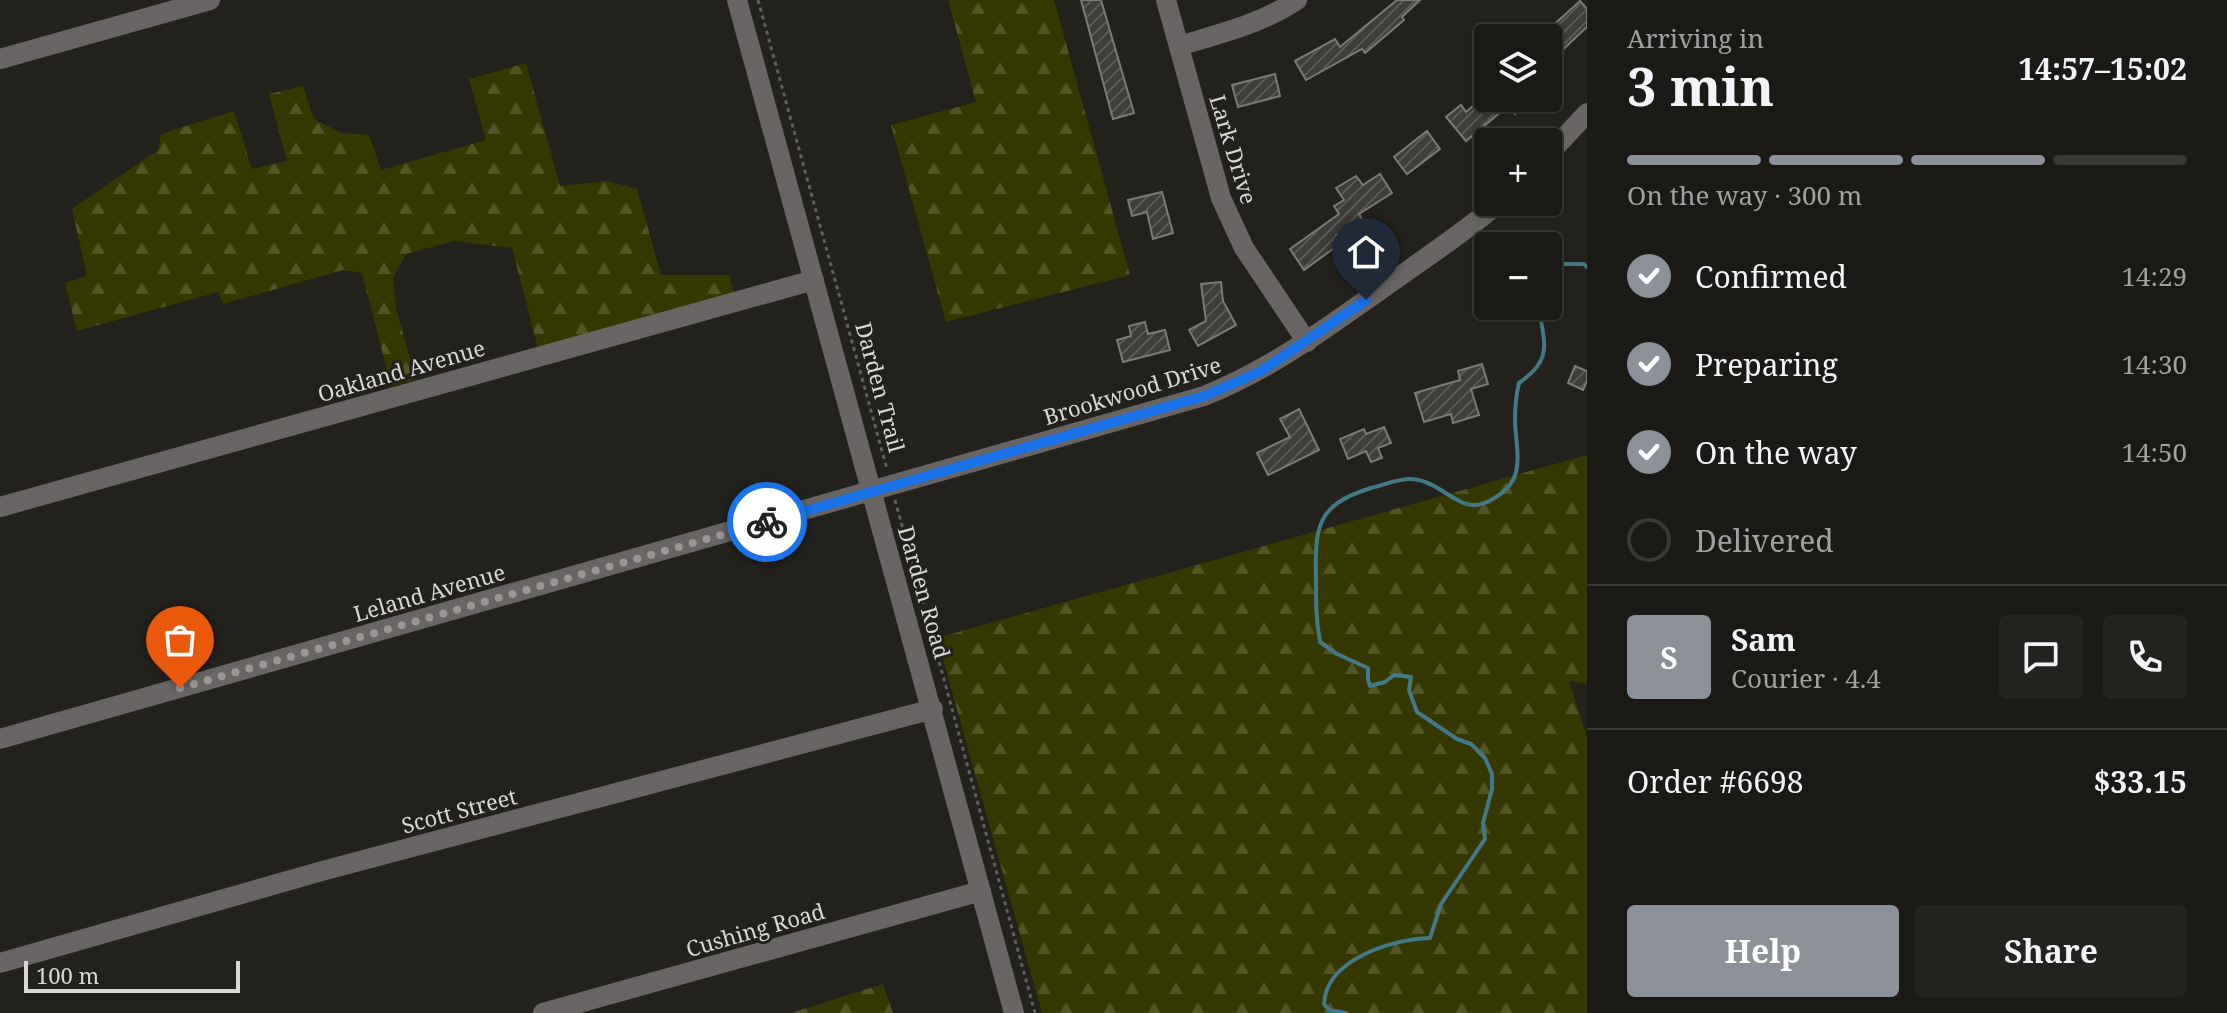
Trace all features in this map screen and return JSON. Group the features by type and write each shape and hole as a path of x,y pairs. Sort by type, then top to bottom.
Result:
{"street":[{"path":"0,59 210,0"},
{"name":"Darden Road","path":"737,0 814,280 882,490 933,709 1014,1013"},
{"name":"Lark Drive","path":"1166,0 1221,198 1244,248 1307,342"},
{"path":"1179,46 1265,18 1297,0"},
{"path":"1562,140 1587,113"},
{"name":"Brookwood Drive","path":"882,490 1204,396 1261,371 1444,246 1482,216"},
{"name":"Oakland Avenue","path":"0,507 814,280"},
{"name":"Leland Avenue","path":"0,739 882,490"},
{"name":"Scott Street","path":"0,963 322,871 933,709"},
{"name":"Cushing Road","path":"543,1013 981,891"}],"path":[{"name":"Darden Trail","path":"758,0 882,490 1035,1013"}],"green space":[{"path":"948,0 1054,0 1130,275 946,322 891,125 976,102"},
{"path":"526,63 560,186 608,181 637,189 661,275 729,275 734,294 538,348 512,248 454,241 406,254 393,278 396,308 416,380 391,386 362,273 343,270 223,304 218,292 77,331 65,283 87,276 72,209 158,150 161,134 234,111 252,169 287,161 269,94 303,86 314,119 342,133 369,135 381,170 486,140 469,79"},
{"path":"1587,455 1587,684 1569,681 1587,737 1587,1013 1042,1013 937,638"},
{"path":"883,984 893,1013 791,1013"}],"building":[{"path":"1081,0 1101,0 1134,113 1113,119"},
{"path":"1397,0 1420,0 1402,17 1404,20 1365,53 1362,49 1306,80 1295,61 1335,39 1340,47"},
{"path":"1580,1 1587,9 1587,27 1562,50 1562,24 1555,24"},
{"path":"1275,74 1280,96 1238,107 1232,85"},
{"path":"1461,105 1466,112 1474,105 1474,112 1501,112 1482,128 1474,128 1474,134 1466,141 1446,117"},
{"path":"1427,131 1440,149 1407,174 1394,157"},
{"path":"1380,174 1392,193 1359,214 1362,219 1336,235 1341,243 1304,270 1290,249 1339,214 1334,206 1344,200 1336,188 1356,176 1363,185"},
{"path":"1162,192 1173,233 1153,239 1147,212 1132,216 1128,200"},
{"path":"1221,282 1223,301 1236,325 1198,346 1189,330 1206,321 1201,284"},
{"path":"1145,322 1148,334 1165,330 1170,350 1123,362 1117,340 1131,336 1129,326"},
{"path":"1482,364 1488,384 1471,389 1479,415 1453,423 1451,414 1424,422 1415,393 1460,380 1458,371"},
{"path":"1575,366 1587,371 1583,390 1568,383"},
{"path":"1299,409 1319,450 1268,475 1257,453 1290,437 1280,419"},
{"path":"1384,427 1391,443 1378,448 1382,458 1371,462 1366,451 1348,459 1340,439 1364,429 1366,434"}],"waterway":[{"path":"1562,264 1584,264 1587,267"},
{"path":"1346,1013 1329,1010 1324,1004 1328,988 1336,975 1364,954 1381,947 1430,938 1441,904 1485,839 1483,823 1492,789 1492,774 1485,758 1471,744 1457,739 1417,712 1409,690 1411,677 1394,675 1385,682 1370,686 1368,668 1337,654 1320,642 1316,596 1318,533 1322,521 1339,502 1397,481 1421,480 1473,505 1490,501 1506,489 1516,474 1517,466 1516,397 1519,383 1538,366 1542,357 1544,340 1541,320"}],"way so far":[{"path":"180,688 767,522"}],"route":[{"path":"767,522 1204,396 1261,371 1366,300"}]}
